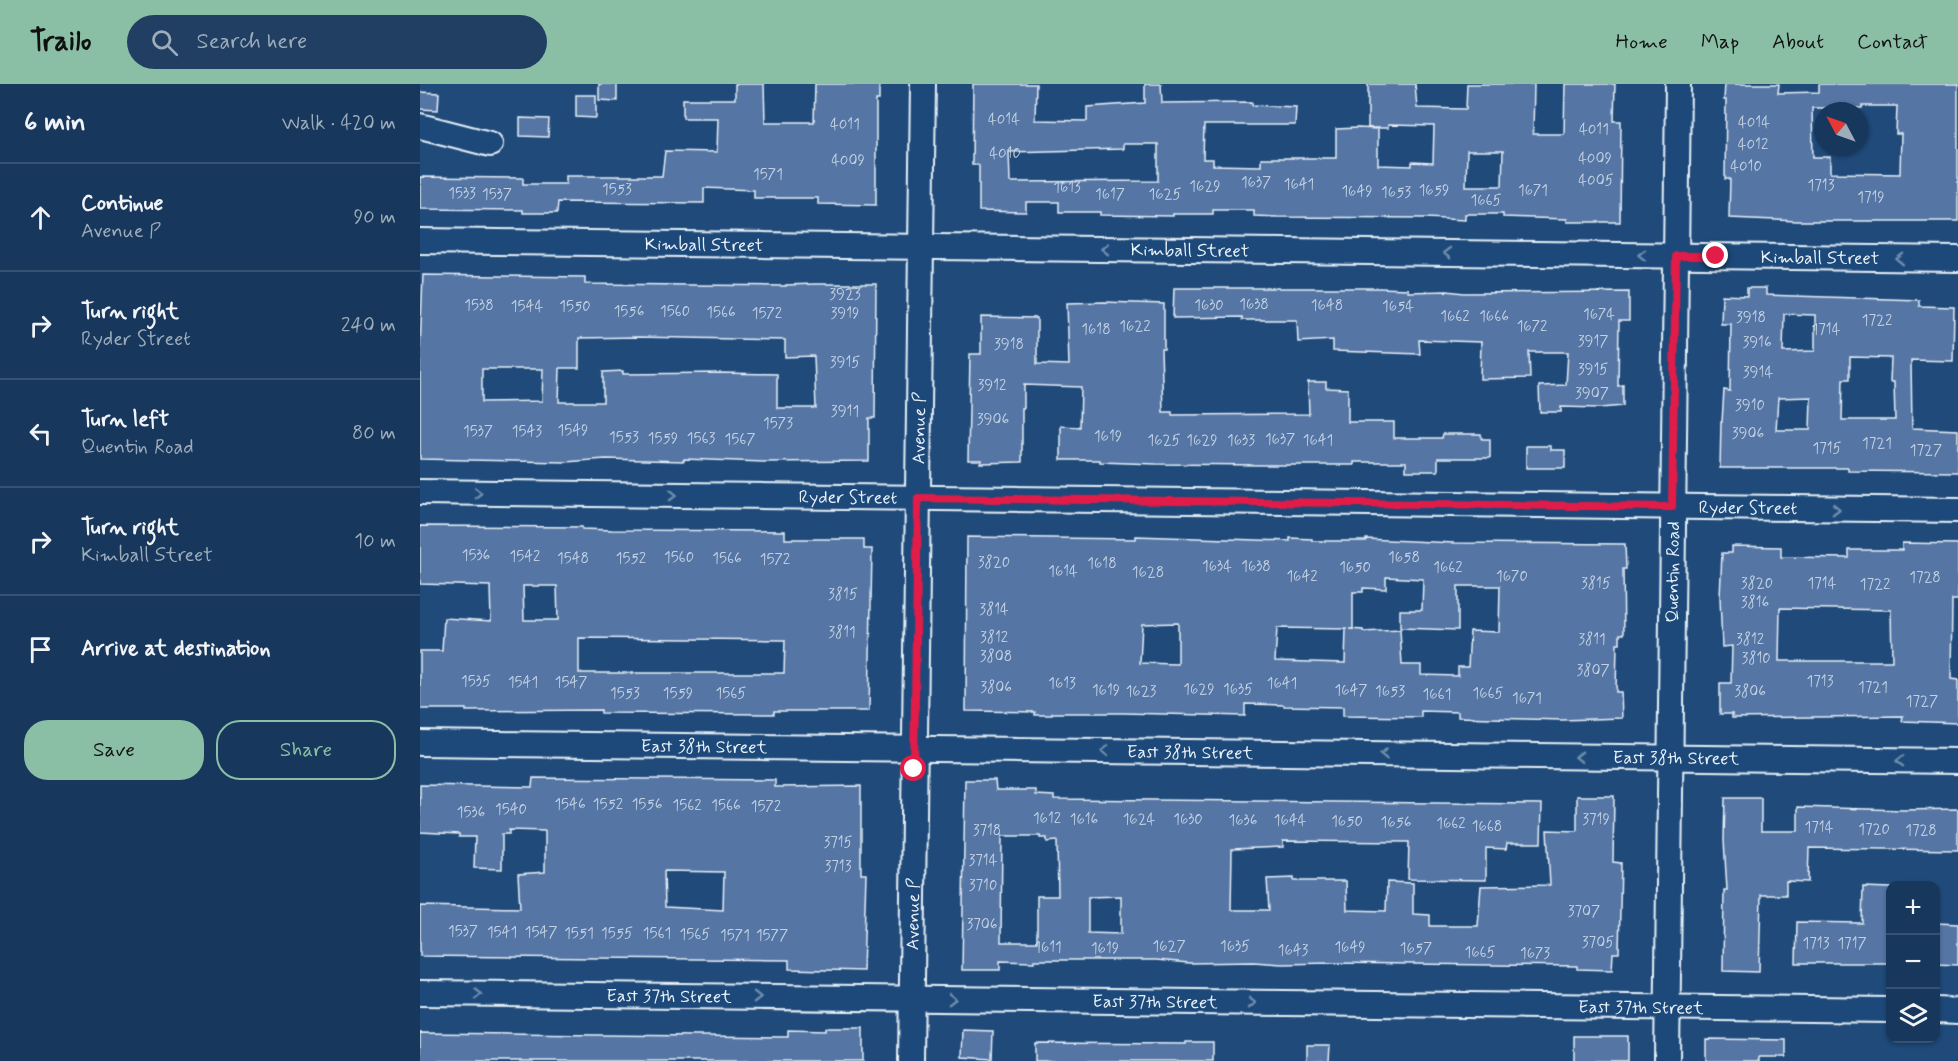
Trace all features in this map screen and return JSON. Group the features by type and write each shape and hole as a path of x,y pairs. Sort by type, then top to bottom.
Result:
{"street":[{"name":"Avenue P","path":"911,1061 923,84"},
{"name":"Quentin Road","path":"1667,1061 1678,84"},
{"path":"420,126 490,144"},
{"name":"Kimball Street","path":"420,241 1958,259"},
{"name":"Ryder Street","path":"420,492 1958,510"},
{"name":"East 38th Street","path":"420,743 1958,761"},
{"name":"East 37th Street","path":"420,993 1886,1010"},
{"path":"1940,1010 1958,1011"}],"building":[{"path":"599,84 617,84 617,101 599,100"},
{"path":"735,84 764,84 765,122 814,122 815,84 879,84 879,100 876,100 876,205 818,204 818,198 754,198 754,190 704,188 704,203 558,202 557,213 523,213 523,210 420,209 420,177 523,178 523,184 566,184 566,176 662,176 665,151 717,152 718,118 683,118 683,99 735,99"},
{"path":"973,84 1036,84 1035,120 1087,121 1087,107 1145,103 1145,84 1161,84 1162,103 1252,102 1252,105 1296,107 1295,125 1204,125 1203,159 1213,159 1213,165 1261,166 1261,158 1336,158 1336,129 1358,128 1378,129 1378,165 1412,166 1412,162 1433,163 1434,126 1388,125 1388,128 1368,128 1368,84 1415,84 1417,108 1466,109 1467,84 1534,84 1533,134 1564,134 1565,84 1615,84 1614,121 1621,121 1620,222 1567,222 1567,219 1503,217 1503,214 1465,214 1465,220 1277,217 1254,216 1254,210 1213,210 1213,214 1173,214 1173,216 1100,215 1100,212 1059,212 1059,202 1026,202 1026,212 979,211 979,165 972,165","holes":["1123,144 1158,144 1158,181 1010,182 1009,152 1123,149","1467,151 1503,151 1502,186 1466,186"]},
{"path":"1725,84 1779,84 1778,93 1819,92 1819,84 1958,84 1958,221 1797,221 1729,218 1730,179 1725,179 1726,100 1724,100"},
{"path":"420,92 439,93 438,110 420,109"},
{"path":"576,95 596,95 596,118 576,117"},
{"path":"520,118 549,119 548,137 520,136"},
{"path":"423,275 585,277 585,284 786,286 876,284 875,418 869,418 869,461 606,459 565,462 420,459","holes":["579,338 785,340 785,357 814,356 816,408 777,408 777,374 603,372 603,402 559,402 560,368 579,368","482,369 543,369 542,401 482,402"]},
{"path":"1174,288 1379,288 1408,289 1408,292 1464,293 1629,292 1629,321 1619,321 1618,386 1623,385 1623,406 1561,407 1561,412 1540,412 1539,386 1566,385 1568,352 1529,352 1530,378 1480,379 1481,342 1419,340 1420,354 1333,351 1333,340 1298,342 1297,320 1242,320 1242,317 1173,318"},
{"path":"1747,288 1766,288 1766,295 1919,300 1919,306 1954,307 1953,361 1911,360 1912,428 1958,430 1958,472 1848,471 1848,468 1720,468 1724,390 1730,391 1731,324 1721,324 1722,295 1747,296","holes":["1784,314 1815,315 1815,351 1783,352","1850,357 1891,358 1890,382 1894,382 1895,420 1842,420 1843,379 1850,379","1811,397 1810,430 1776,430 1778,398"]},
{"path":"1067,303 1164,304 1164,349 1161,349 1163,412 1172,412 1172,415 1309,414 1308,382 1326,382 1326,388 1348,389 1348,422 1394,422 1394,438 1442,438 1443,434 1481,434 1482,439 1490,439 1490,458 1438,458 1438,471 1406,471 1406,462 1354,462 1354,465 1265,465 1061,460 1061,426 1080,427 1081,387 1024,385 1022,462 980,463 981,460 968,460 970,354 981,354 981,317 1037,318 1037,364 1069,365"},
{"path":"1526,446 1551,446 1551,450 1565,450 1565,468 1526,468"},
{"path":"420,526 785,531 785,539 864,539 864,549 872,549 869,711 774,711 774,714 420,709 420,651 442,651 444,618 491,621 490,586 420,584","holes":["523,586 557,586 558,620 524,620","579,638 785,640 784,673 579,673"]},
{"path":"1136,536 1290,541 1290,538 1312,539 1312,541 1366,541 1366,539 1454,543 1625,544 1624,634 1620,634 1620,644 1617,644 1616,692 1621,692 1622,718 1562,720 1458,717 1458,712 1421,711 1421,717 1343,716 1343,707 1245,704 1245,716 1123,713 1035,715 1035,712 966,711 967,537 1136,539","holes":["1386,577 1423,579 1422,610 1400,610 1400,628 1458,630 1458,586 1500,586 1499,632 1470,631 1468,667 1458,667 1458,676 1421,675 1421,665 1402,665 1400,630 1363,632 1363,630 1349,629 1353,629 1353,592 1363,592 1363,588 1386,589","1178,623 1178,664 1140,663 1142,624","1277,628 1346,629 1345,663 1275,661"]},
{"path":"1902,543 1958,544 1958,600 1952,600 1951,679 1958,680 1958,723 1902,721 1903,716 1732,718 1732,714 1720,714 1720,683 1731,683 1732,646 1722,647 1720,597 1722,553 1732,553 1732,546 1781,547 1781,557 1849,558 1849,550 1902,550","holes":["1780,608 1891,610 1892,661 1779,661"]},
{"path":"533,778 775,780 775,787 861,786 861,874 866,874 863,971 789,969 789,960 420,956 420,906 520,908 518,874 545,872 545,831 509,830 509,834 502,834 502,869 474,868 475,837 420,832 420,785 532,787","holes":["664,871 724,872 723,910 665,907"]},
{"path":"965,780 995,780 996,790 1036,790 1036,795 1054,796 1054,799 1542,804 1541,843 1507,843 1506,849 1486,848 1486,880 1408,879 1409,842 1283,841 1283,847 1232,849 1231,910 1269,910 1267,879 1346,881 1347,910 1386,911 1387,882 1413,883 1413,914 1430,915 1430,926 1478,926 1481,886 1550,885 1547,830 1577,831 1577,796 1614,796 1613,862 1621,863 1619,953 1613,953 1612,970 1577,969 1577,966 1034,960 1034,962 1000,961 1000,970 962,970","holes":["1002,836 1040,836 1040,838 1047,838 1047,842 1057,841 1058,896 1037,896 1037,942 1001,942","1121,896 1121,934 1088,933 1088,897"]},
{"path":"1725,798 1761,798 1761,831 1798,831 1798,807 1958,809 1958,850 1809,848 1808,882 1786,881 1786,895 1761,895 1759,972 1723,971 1724,890 1727,890 1724,840"},
{"path":"1863,887 1886,888 1886,963 1796,963 1797,922 1862,923"},
{"path":"1940,923 1958,924 1958,965 1940,964"},
{"path":"825,1028 863,1028 863,1061 420,1061 420,1033 788,1037 788,1030 825,1031"},
{"path":"963,1030 993,1031 992,1059 962,1057"},
{"path":"1574,1036 1628,1036 1628,1061 1574,1061"},
{"path":"1706,1039 1786,1040 1786,1057 1759,1057 1759,1061 1706,1061"},
{"path":"1186,1042 1213,1042 1213,1061 1035,1061 1035,1043 1186,1044"},
{"path":"1307,1045 1330,1045 1329,1061 1307,1061"}],"route":[{"path":"914,769 918,498 1672,507 1676,256 1716,256"}]}
